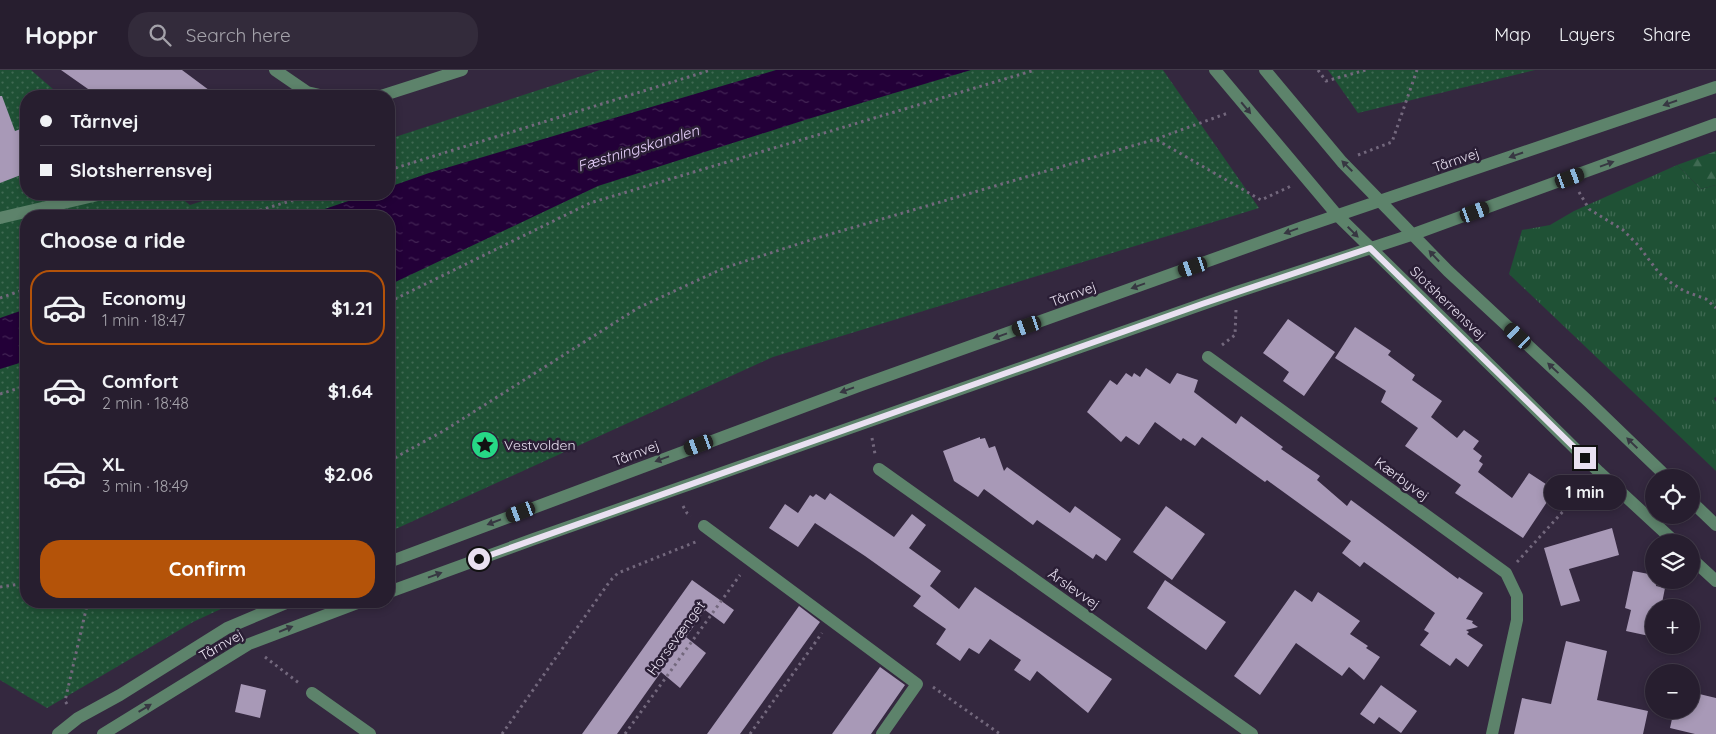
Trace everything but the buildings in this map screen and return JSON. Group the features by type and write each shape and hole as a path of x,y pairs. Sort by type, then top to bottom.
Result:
{"street":[{"path":"275,70 304,90"},
{"path":"395,92 462,70"},
{"name":"Slotsherrensvej","path":"1215,70 1337,215 1599,472 1666,534"},
{"name":"Slotsherrensvej","path":"1265,70 1342,162 1448,271 1659,469"},
{"name":"Tårnvej","path":"395,560 859,386 1337,215 1716,87"},
{"path":"395,590 1236,292 1414,234 1716,124"},
{"path":"34,210 76,200"},
{"path":"0,218 20,213"},
{"name":"Kærbyvej","path":"1208,357 1506,573"},
{"name":"Årslevvej","path":"879,469 1252,734"},
{"path":"1700,510 1716,525"},
{"path":"704,526 917,684 882,734"},
{"path":"1700,566 1716,581"},
{"path":"1492,734 1517,620 1516,596 1506,573"},
{"name":"Tårnvej","path":"58,734 78,718 120,695 227,628 274,608"},
{"name":"Tårnvej","path":"103,734 249,644 344,608"},
{"path":"312,693 370,734"}],"path":[{"path":"395,168 711,70"},
{"path":"395,299 590,203 1035,70"},
{"path":"1318,70 1326,81 1366,70"},
{"path":"395,458 445,430 638,308 724,268 817,238 1156,139 1245,106"},
{"path":"1570,178 1589,209 1623,230 1638,245 1664,278 1684,291 1706,299 1716,308"},
{"path":"261,210 293,200"},
{"path":"0,298 20,291"},
{"path":"1208,357 1235,335 1236,292"},
{"path":"0,394 20,388"},
{"path":"869,421 879,469"},
{"path":"1506,573 1599,472"},
{"path":"674,490 687,513 704,526"},
{"path":"502,734 610,580 618,573 715,534"},
{"name":"Horsevænget","path":"625,734 751,560"},
{"path":"0,587 20,584"},
{"path":"78,718 65,701 86,608"},
{"path":"750,734 832,620"},
{"path":"249,644 312,693"},
{"path":"917,684 924,680 1000,734"}],"green space":[{"name":"Vestvolden","path":"0,70 31,70 54,90 20,90 20,200 184,200 190,205 205,200 395,200 395,137 600,70 1163,70 1259,208 773,357 395,529 395,210 20,210 20,608 223,608 193,622 47,708 0,680"},
{"path":"1328,70 1535,70 1358,113"},
{"path":"1716,151 1716,185 1701,189 1677,165"},
{"path":"1677,165 1701,189 1716,185 1716,397 1714,398 1716,402 1716,471 1509,274 1522,230 1550,225 1574,211"}],"water":[{"name":"Fæstningskanalen","path":"776,70 971,70 808,119 598,186 395,282 395,210 322,210 351,200 395,200 395,185 429,173"},
{"path":"20,311 20,363 0,369 0,318"}],"place":[{"name":"Vestvolden","path":"485,445"}],"route":[{"path":"479,559 1236,292 1370,248 1585,458"}]}
